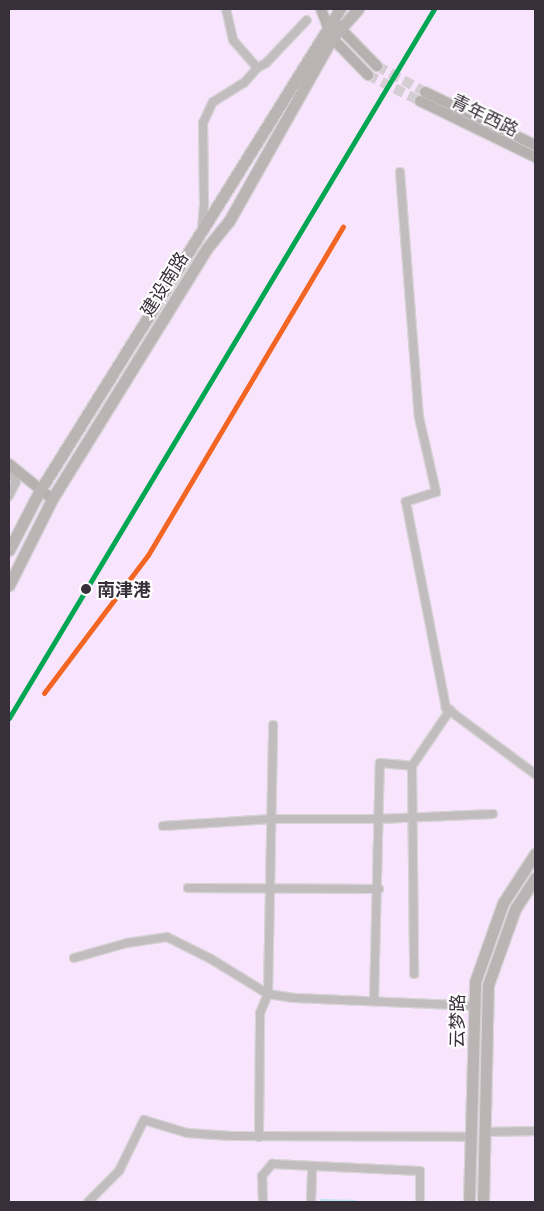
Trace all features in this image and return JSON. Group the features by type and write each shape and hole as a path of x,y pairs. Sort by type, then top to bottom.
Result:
{"main road":[{"path":"322,9 336,34 368,75"},
{"name":"建设南路","path":"9,550 39,492 329,23 340,9"},
{"name":"建设南路","path":"9,585 52,498 207,248 229,220 336,34 358,9"},
{"path":"336,34 377,66"},
{"name":"青年西路","path":"535,146 422,96 535,157"},
{"path":"9,464 39,492 52,498"},
{"name":"云梦路","path":"469,1202 475,982 503,904 535,854"},
{"path":"483,1202 488,985 515,909 535,878"}],"street":[{"path":"226,9 233,40 257,68"},
{"path":"201,232 204,204 203,122 213,102 244,83 257,68 266,64 307,20"},
{"path":"400,172 419,418 436,492 406,502 446,708 535,774"},
{"path":"9,470 16,482 9,496"},
{"path":"414,974 412,766 450,710"},
{"path":"259,1137 260,1013 268,994 272,887 273,725"},
{"path":"374,1001 379,889 380,763 412,766"},
{"path":"163,826 272,819 379,819 493,814"},
{"path":"188,888 379,889"},
{"path":"74,958 127,943 167,937 211,959 268,994 294,998 474,1006"},
{"path":"88,1202 118,1171 144,1120 186,1134 259,1137 471,1137"},
{"path":"484,1132 535,1131"},
{"path":"263,1202 262,1176 272,1164 420,1171 420,1202"},
{"path":"311,1202 312,1166"}],"shaded area":[{"path":"9,9 535,9 535,1202 9,1202"}],"water":[{"path":"320,1199 357,1200 357,1202 320,1202"}],"tunnel":[{"path":"377,66 425,92"},
{"path":"368,75 420,101"}],"transit line":[{"path":"9,718 434,9"},
{"path":"44,693 148,555 343,227"}],"place":[{"name":"南津港","path":"86,589"}]}
